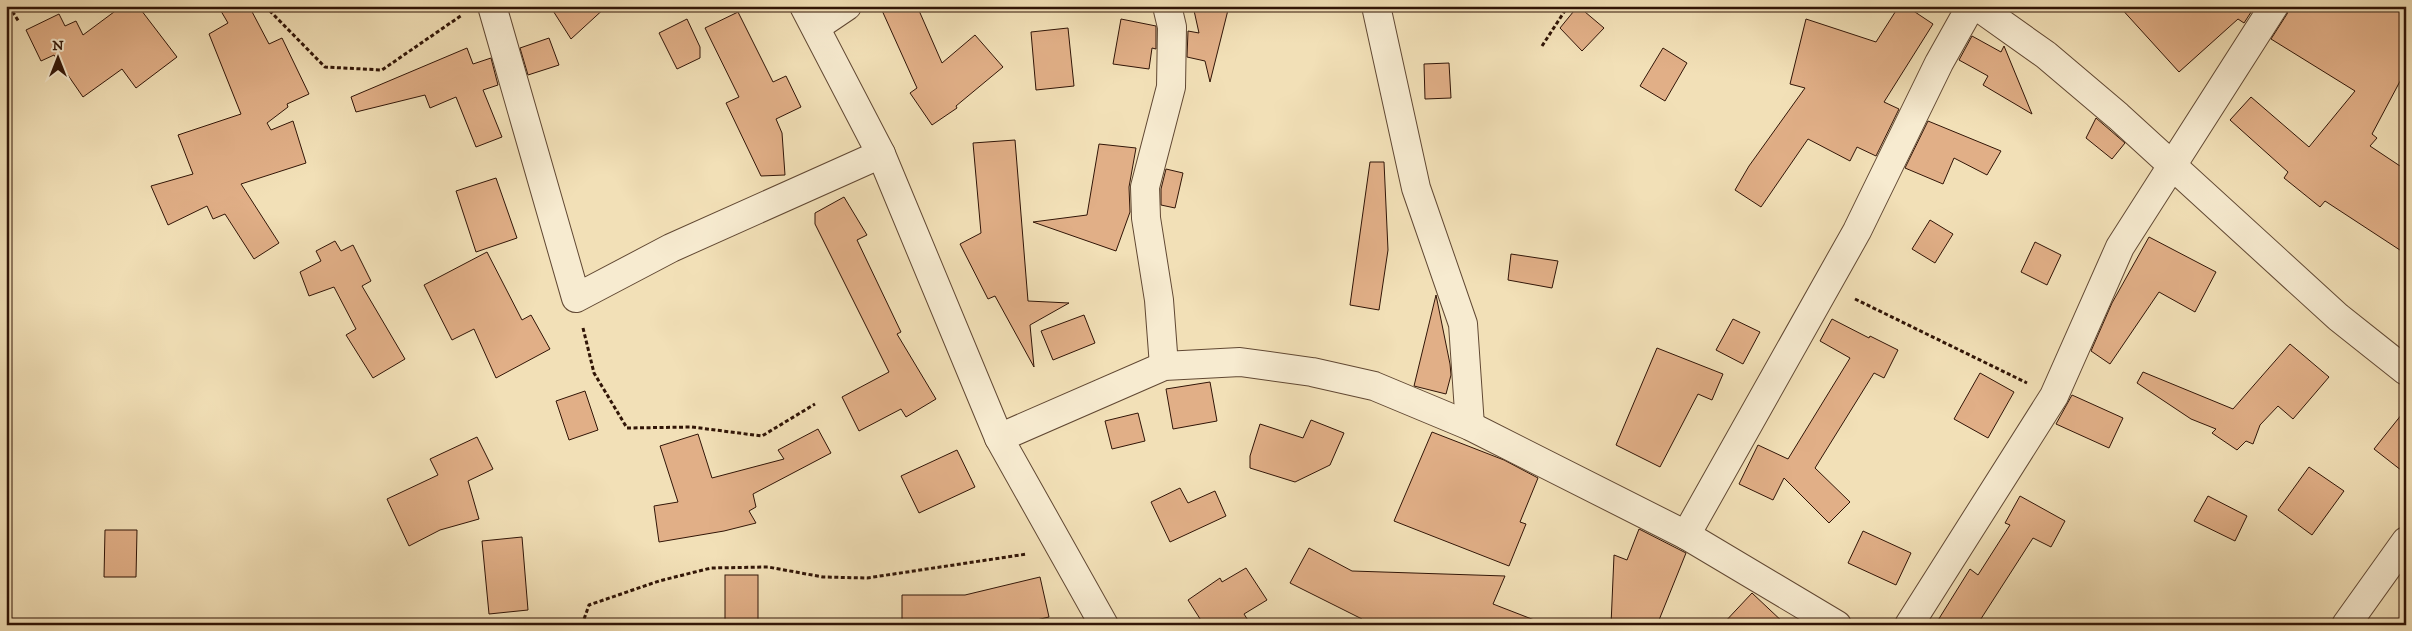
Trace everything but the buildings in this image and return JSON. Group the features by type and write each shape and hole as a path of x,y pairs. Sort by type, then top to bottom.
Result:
{"street":[{"path":"847,6 810,17 881,154 999,438 1104,625"},
{"path":"1164,366 1159,300 1146,218 1145,187 1172,88 1172,27 1167,6"},
{"path":"1376,6 1416,188 1463,324 1470,426"},
{"path":"1686,535 1857,232 1939,62 1971,6"},
{"path":"1977,6 2046,55 2172,164 2338,316 2406,371"},
{"path":"1909,625 2054,396 2120,247 2274,6"},
{"path":"479,9 576,298 671,248 881,154"},
{"path":"999,438 1164,366 1240,362 1312,372 1374,386 1470,426 1686,535 1837,625"},
{"path":"2346,625 2406,541"}],"path":[{"path":"9,6 20,22"},
{"path":"265,6 325,67 382,70 479,9"},
{"path":"1542,46 1568,6"},
{"path":"1827,285 2054,396"},
{"path":"576,298 594,373 627,428 692,427 762,436 815,404"},
{"path":"582,625 589,605 659,581 711,568 768,567 822,577 867,578 1061,549"}]}
